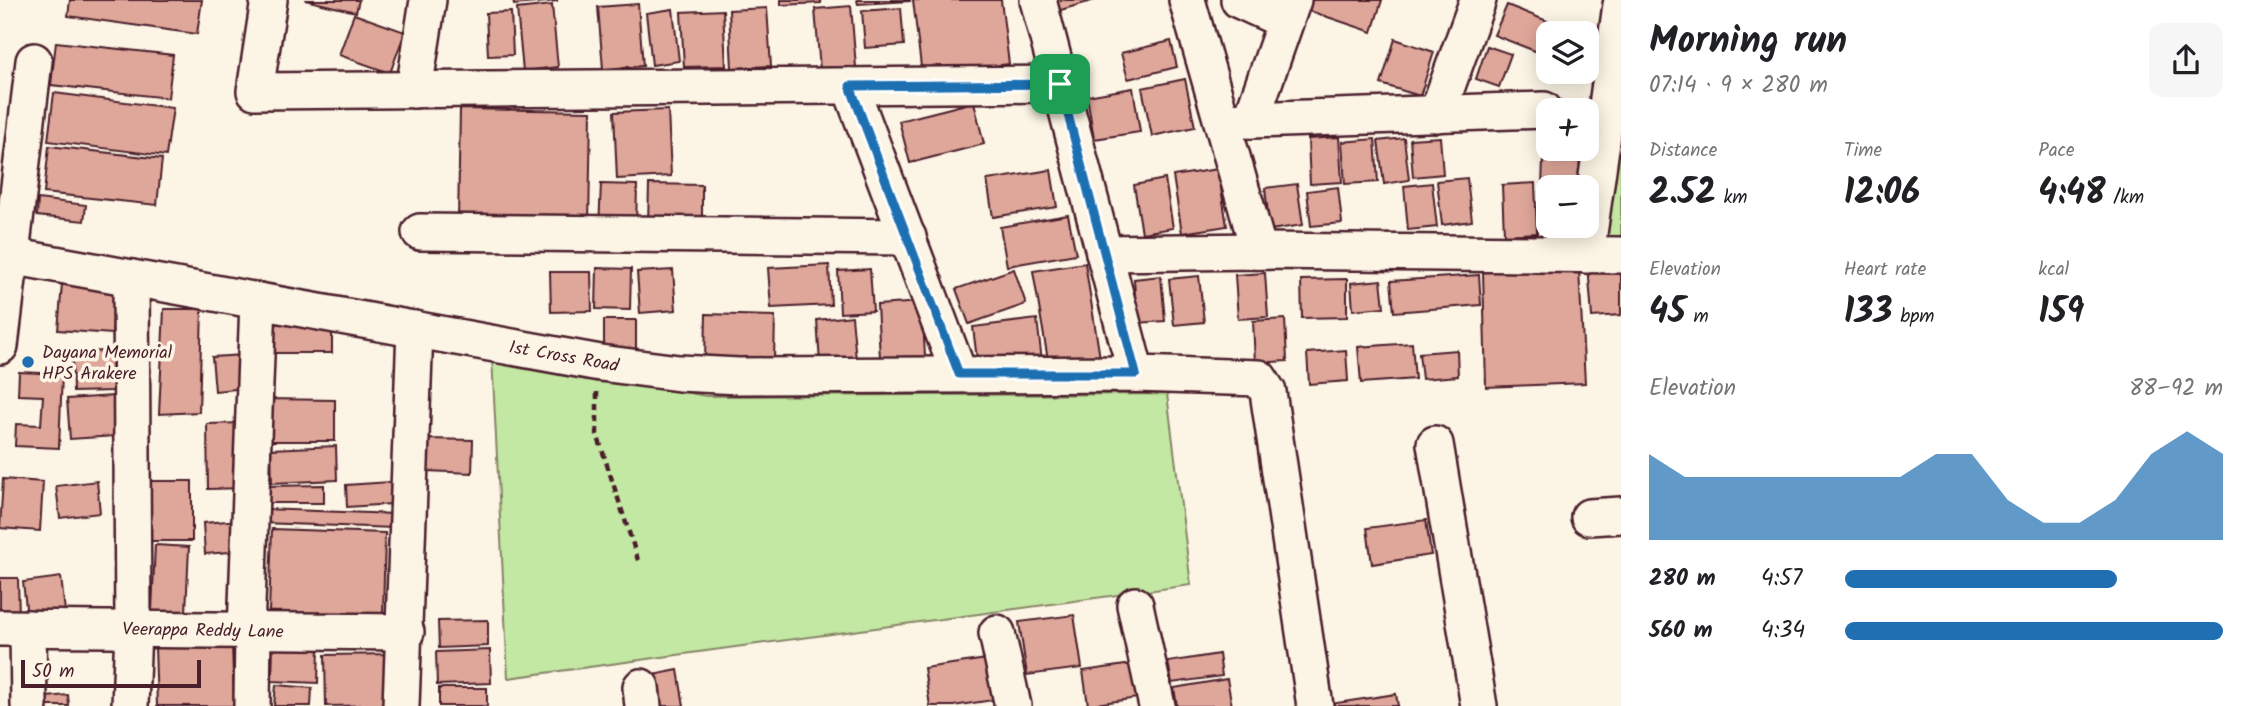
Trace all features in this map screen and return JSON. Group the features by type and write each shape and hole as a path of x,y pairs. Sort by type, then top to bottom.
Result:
{"street":[{"path":"269,0 255,91 1060,84"},
{"path":"414,90 428,0"},
{"path":"1038,0 1136,374"},
{"path":"1188,0 1237,121 1259,251"},
{"path":"1237,121 1289,11 1239,0"},
{"path":"1437,114 1478,0"},
{"path":"1586,255 1621,5"},
{"path":"0,345 6,255 34,61"},
{"path":"850,86 959,374"},
{"path":"1237,121 1536,110"},
{"path":"419,232 908,237"},
{"path":"1104,253 1259,251 1621,255"},
{"name":"1st Cross Road","path":"6,255 600,363 679,373 739,376 1136,374 1259,378 1264,383 1315,706"},
{"path":"130,706 133,629 131,278"},
{"path":"252,706 250,632 258,301"},
{"path":"401,706 406,632 415,329"},
{"path":"1435,444 1479,706"},
{"path":"1135,605 1157,706"},
{"path":"14,628 29,706"},
{"name":"Veerappa Reddy Lane","path":"14,628 406,632"},
{"path":"997,633 1013,706"}],"path":[{"path":"600,363 595,423 639,563"}],"green space":[{"path":"1621,133 1621,242 1605,242"},
{"path":"492,357 706,396 1167,394 1191,585 508,678"}],"building":[{"path":"70,0 202,0 197,34 68,16"},
{"path":"305,0 359,0 356,12"},
{"path":"513,0 557,0 557,1 514,5"},
{"path":"781,0 821,0 821,3 781,5"},
{"path":"857,0 910,0 910,1 858,4"},
{"path":"913,0 1001,0 1009,64 922,75"},
{"path":"1051,0 1095,0 1054,12"},
{"path":"1310,0 1382,0 1372,32 1307,10"},
{"path":"638,4 643,66 603,69 598,7"},
{"path":"552,5 558,67 523,71 517,9"},
{"path":"1507,5 1547,21 1536,21 1536,51 1494,35"},
{"path":"851,6 856,67 820,70 815,9"},
{"path":"767,8 771,66 732,68 729,10"},
{"path":"901,8 904,45 865,48 862,11"},
{"path":"673,9 679,61 652,65 646,13"},
{"path":"723,10 726,66 684,67 681,12"},
{"path":"511,12 513,55 488,56 486,13"},
{"path":"354,14 405,32 390,73 339,55"},
{"path":"1395,39 1434,52 1420,96 1381,84"},
{"path":"1171,41 1177,67 1128,79 1121,53"},
{"path":"56,42 173,55 168,98 51,85"},
{"path":"1487,46 1511,54 1499,87 1476,79"},
{"path":"1185,79 1195,127 1152,136 1142,88"},
{"path":"1133,88 1140,132 1094,139 1087,96"},
{"path":"54,93 173,108 166,156 48,141"},
{"path":"974,102 984,144 910,163 899,121"},
{"path":"460,109 591,111 589,223 458,221"},
{"path":"668,110 671,176 617,179 614,112"},
{"path":"1339,137 1342,182 1310,184 1308,139"},
{"path":"1440,137 1443,174 1413,177 1410,139"},
{"path":"1404,138 1409,180 1384,184 1378,141"},
{"path":"1375,139 1378,182 1345,184 1342,142"},
{"path":"49,146 162,159 157,205 44,193"},
{"path":"1543,161 1588,162 1587,175 1542,175"},
{"path":"1218,169 1227,226 1182,233 1173,176"},
{"path":"1051,170 1057,207 993,217 987,180"},
{"path":"1467,178 1472,221 1442,225 1437,181"},
{"path":"1165,179 1173,228 1142,233 1134,185"},
{"path":"1432,183 1437,227 1408,230 1404,186"},
{"path":"1535,183 1536,233 1504,235 1502,185"},
{"path":"601,184 637,185 636,228 599,227"},
{"path":"649,184 702,185 702,225 648,224"},
{"path":"1297,184 1303,225 1270,230 1265,188"},
{"path":"1338,187 1342,223 1311,226 1307,191"},
{"path":"38,199 86,205 84,221 37,216"},
{"path":"1068,215 1076,254 1007,266 1000,227"},
{"path":"1085,263 1100,358 1049,366 1033,271"},
{"path":"1621,263 1621,315 1592,317 1588,265"},
{"path":"829,265 831,305 771,308 768,268"},
{"path":"597,268 631,269 630,310 596,309"},
{"path":"870,269 873,311 840,313 838,271"},
{"path":"1014,269 1026,304 969,324 956,289"},
{"path":"1579,269 1585,383 1486,387 1483,272"},
{"path":"673,270 676,310 640,313 637,272"},
{"path":"550,272 591,272 592,311 551,312"},
{"path":"1265,273 1268,317 1238,319 1235,275"},
{"path":"1479,275 1481,305 1394,312 1391,281"},
{"path":"1161,276 1165,321 1137,323 1134,279"},
{"path":"1199,276 1204,322 1174,325 1169,279"},
{"path":"1347,279 1347,317 1302,318 1301,280"},
{"path":"1381,280 1384,307 1353,310 1351,283"},
{"path":"62,284 115,287 112,334 58,330"},
{"path":"922,302 925,356 880,358 877,305"},
{"path":"164,309 202,309 199,412 159,414"},
{"path":"706,314 775,316 774,360 705,359"},
{"path":"852,316 856,360 820,363 817,320"},
{"path":"1037,319 1042,361 978,368 973,327"},
{"path":"1285,319 1287,361 1255,363 1253,321"},
{"path":"604,320 636,320 636,349 604,349"},
{"path":"266,324 332,324 332,353 265,353"},
{"path":"1412,343 1415,379 1361,383 1358,347"},
{"path":"1346,350 1348,381 1309,384 1307,353"},
{"path":"1457,350 1458,376 1422,379 1419,353"},
{"path":"112,351 113,391 73,392 72,352"},
{"path":"244,355 246,388 215,391 212,357"},
{"path":"19,372 62,374 59,448 15,446 16,424 41,425 43,396 18,395"},
{"path":"113,396 115,436 70,439 67,399"},
{"path":"266,399 335,400 335,441 266,441"},
{"path":"245,423 246,488 208,489 207,424"},
{"path":"428,439 473,440 472,473 427,471"},
{"path":"336,446 337,480 272,483 271,449"},
{"path":"3,479 43,482 40,531 0,528"},
{"path":"97,481 100,513 60,518 56,486"},
{"path":"151,481 192,481 192,541 151,541"},
{"path":"390,482 392,504 347,507 346,485"},
{"path":"324,485 324,503 268,503 268,486"},
{"path":"263,509 395,514 394,528 262,523"},
{"path":"240,520 242,551 205,554 203,523"},
{"path":"1426,520 1431,555 1372,564 1367,528"},
{"path":"272,529 385,533 383,615 269,612"},
{"path":"155,545 189,547 186,612 152,611"},
{"path":"61,577 66,620 28,624 23,582"},
{"path":"0,578 18,578 19,619 0,620"},
{"path":"1074,615 1082,668 1027,675 1019,622"},
{"path":"488,620 488,646 439,648 438,621"},
{"path":"232,645 234,706 157,706 155,647"},
{"path":"273,645 319,646 318,683 272,681"},
{"path":"490,650 491,683 437,685 436,652"},
{"path":"396,654 397,705 326,706 325,655"},
{"path":"1219,654 1222,676 1172,683 1168,662"},
{"path":"994,658 1000,699 953,706 930,706 924,668"},
{"path":"1133,664 1138,698 1088,705 1083,671"},
{"path":"678,670 684,706 653,706 648,676"},
{"path":"1227,679 1232,706 1177,706 1174,688"},
{"path":"276,685 312,688 311,706 274,706"},
{"path":"439,688 487,688 487,706 439,706"},
{"path":"1396,694 1398,706 1330,706 1330,704"},
{"path":"68,695 69,706 35,706 35,698"}],"place":[{"name":"Dayana Memorial HPS Arakere","path":"28,362"}],"route":[{"path":"1060,84 1136,374 959,374 850,86 1060,84"}]}
